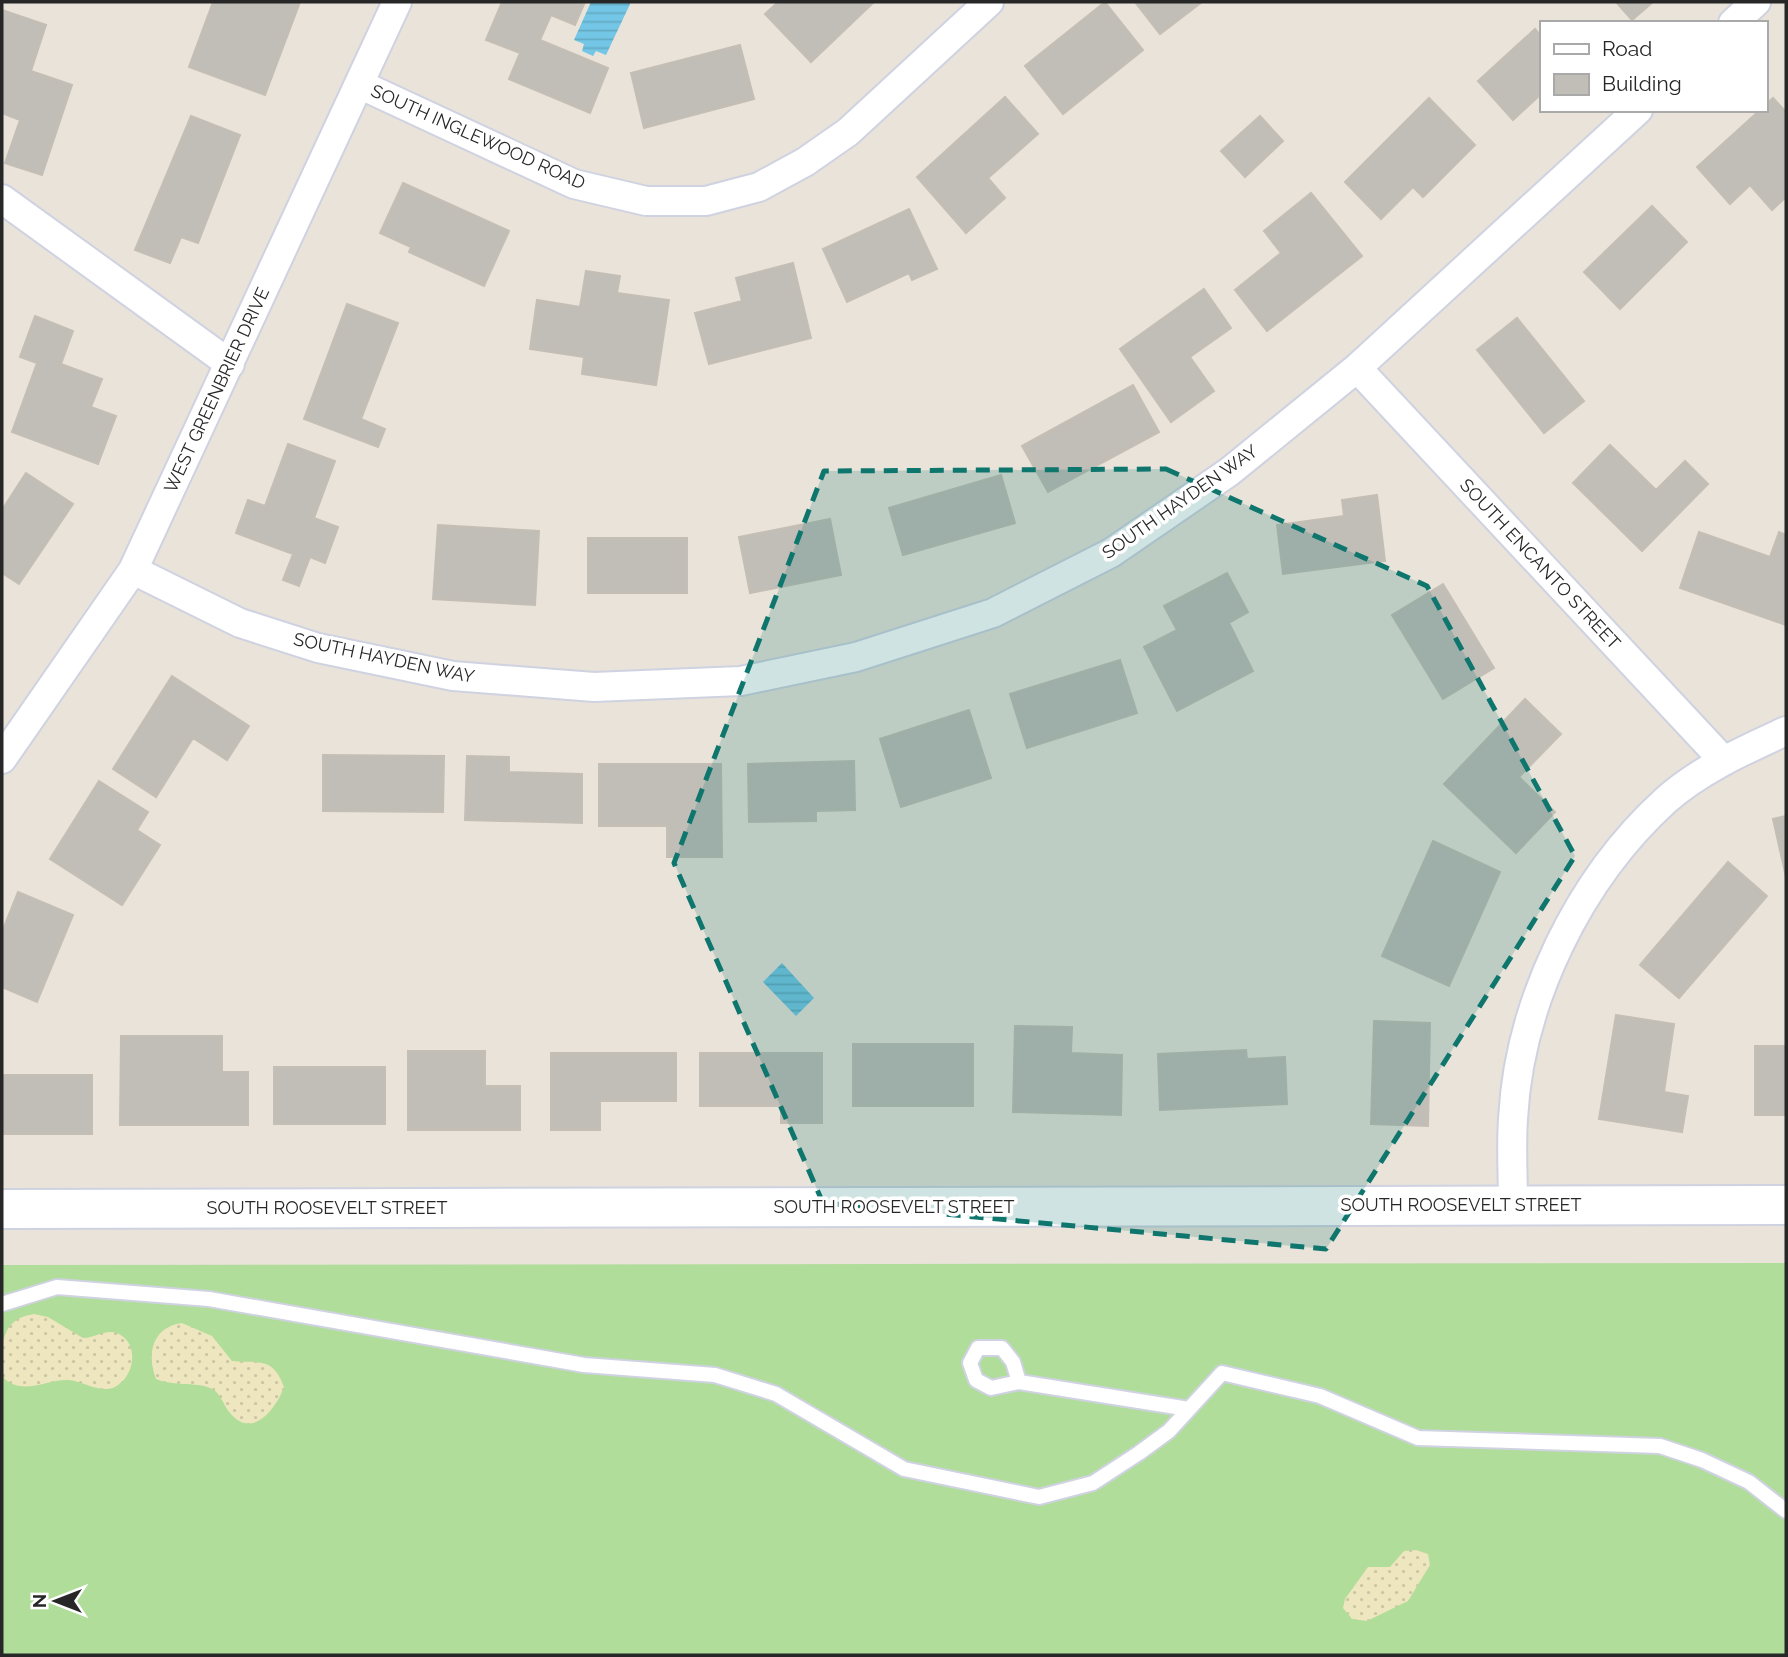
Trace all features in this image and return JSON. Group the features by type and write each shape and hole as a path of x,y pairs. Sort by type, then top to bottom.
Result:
{"street":[{"name":"WEST GREENBRIER DRIVE","path":"2,759 133,570 397,2"},
{"name":"SOUTH INGLEWOOD ROAD","path":"359,84 574,184 646,201 706,201 758,187 805,162 849,132 989,2"},
{"path":"1735,21 1756,2"},
{"name":"SOUTH HAYDEN WAY","path":"133,570 240,623 318,648 453,676 594,687 741,681 856,657 1005,607 1111,553 1229,472 1357,368 1636,112"},
{"path":"2,199 230,365"},
{"name":"SOUTH ENCANTO STREET","path":"1357,368 1724,761"},
{"path":"1513,1205 1513,1118 1531,1011 1568,928 1610,859 1668,799 1724,761 1786,731"},
{"name":"SOUTH ROOSEVELT STREET","path":"2,1209 1786,1205"}],"lane":[{"path":"2,1304 57,1287 209,1298 584,1365 715,1375 776,1394 904,1469 1040,1497 1093,1483 1169,1431 1222,1373 1320,1396 1418,1438 1660,1446 1702,1460 1749,1482 1786,1511"},
{"path":"1019,1382 1189,1409"}],"highlighted area":[{"path":"1166,469 1427,586 1575,856 1326,1249 823,1203 674,863 824,471"}],"green space":[{"path":"1786,1263 1786,1655 2,1655 2,1265"}],"sand":[{"path":"34,1314 48,1317 83,1338 110,1332 119,1334 126,1339 132,1353 127,1376 109,1389 68,1380 21,1386 6,1380 2,1367 5,1335 18,1319"},
{"path":"182,1323 212,1336 232,1361 263,1363 275,1370 284,1387 269,1412 255,1422 238,1421 214,1390 156,1379 152,1360 154,1343 164,1330"},
{"path":"1416,1550 1428,1554 1430,1565 1408,1601 1367,1621 1352,1619 1343,1608 1345,1599 1368,1567 1390,1567 1404,1551"}],"water":[{"path":"591,2 631,2 606,55 596,51 593,56 582,51 584,44 574,40"},
{"path":"782,963 814,998 796,1016 763,982"}],"building":[{"path":"213,2 300,2 265,95 189,67"},
{"path":"502,2 585,2 575,25 551,15 540,40 608,68 590,113 509,79 520,53 486,40"},
{"path":"778,2 874,2 811,62 765,14"},
{"path":"1105,2 1143,50 1063,114 1025,66"},
{"path":"1135,2 1202,2 1160,34"},
{"path":"1616,2 1653,2 1632,20"},
{"path":"2,10 46,25 31,71 72,85 42,175 5,163 20,120 2,113"},
{"path":"1535,29 1540,35 1540,95 1513,120 1478,81"},
{"path":"740,45 754,99 644,128 631,73"},
{"path":"1005,97 1038,134 988,178 1005,198 966,233 917,177"},
{"path":"1429,98 1475,145 1423,197 1413,187 1381,219 1345,182"},
{"path":"1773,98 1786,112 1786,197 1772,210 1750,185 1730,204 1697,167 1758,112 1767,112 1767,103"},
{"path":"191,116 240,135 198,243 181,237 170,263 135,250"},
{"path":"1260,116 1283,141 1245,177 1221,151"},
{"path":"403,183 509,231 484,286 409,252 411,247 380,233"},
{"path":"1311,193 1362,256 1267,331 1235,290 1281,253 1264,231"},
{"path":"1652,206 1687,242 1620,309 1584,272"},
{"path":"909,209 937,269 912,280 909,273 847,302 823,249"},
{"path":"793,263 811,338 709,364 695,313 742,301 736,278"},
{"path":"586,271 620,276 617,293 669,300 656,385 582,374 584,357 530,349 537,300 580,307"},
{"path":"1204,289 1231,328 1190,357 1214,391 1171,422 1120,349"},
{"path":"347,304 398,323 361,419 385,429 378,447 304,419"},
{"path":"35,316 73,331 61,364 102,379 91,407 116,416 98,464 12,432 37,363 20,357"},
{"path":"1517,318 1584,401 1544,433 1477,350"},
{"path":"1133,385 1159,432 1048,492 1022,446"},
{"path":"288,444 335,461 314,518 338,527 325,563 310,557 299,586 283,580 293,554 236,533 248,500 265,506"},
{"path":"1610,445 1656,490 1685,461 1708,484 1642,551 1573,483"},
{"path":"26,473 73,504 19,584 2,573 2,510"},
{"path":"1001,475 1015,523 903,555 889,508"},
{"path":"1377,495 1385,561 1283,574 1277,525 1344,516 1342,500"},
{"path":"830,519 841,575 750,593 739,537"},
{"path":"438,525 539,531 535,605 433,599"},
{"path":"1699,532 1770,557 1779,532 1786,535 1786,625 1680,588"},
{"path":"588,538 687,538 687,593 588,593"},
{"path":"1227,573 1248,612 1229,623 1253,671 1177,711 1144,647 1177,630 1164,606"},
{"path":"1443,584 1494,668 1443,699 1392,615"},
{"path":"1120,660 1137,713 1027,748 1010,694"},
{"path":"172,676 249,726 227,760 193,738 156,797 113,769"},
{"path":"1525,699 1561,734 1519,777 1555,812 1516,853 1444,784"},
{"path":"969,710 991,778 901,807 880,739"},
{"path":"323,755 444,756 443,812 323,811"},
{"path":"467,756 509,757 509,772 582,774 582,823 465,820"},
{"path":"854,761 855,810 816,811 816,821 749,822 748,764"},
{"path":"599,764 721,764 722,857 667,857 667,826 599,826"},
{"path":"99,781 148,812 137,830 160,845 122,905 50,859"},
{"path":"1786,816 1786,877 1773,819"},
{"path":"1433,841 1500,872 1449,986 1382,956"},
{"path":"1728,862 1767,896 1679,998 1640,965"},
{"path":"18,892 73,915 37,1002 2,987 2,932"},
{"path":"1616,1015 1674,1024 1664,1092 1688,1096 1682,1132 1599,1119"},
{"path":"1374,1021 1430,1023 1428,1126 1371,1124"},
{"path":"1015,1026 1072,1027 1071,1053 1122,1055 1121,1115 1013,1112"},
{"path":"121,1036 222,1036 222,1072 248,1072 248,1125 120,1125"},
{"path":"853,1044 973,1044 973,1106 853,1106"},
{"path":"1755,1046 1786,1046 1786,1115 1755,1115"},
{"path":"1246,1050 1247,1059 1285,1057 1287,1104 1160,1110 1158,1054"},
{"path":"408,1051 485,1051 485,1086 520,1086 520,1130 408,1130"},
{"path":"551,1053 676,1053 676,1101 600,1101 600,1130 551,1130"},
{"path":"700,1053 822,1053 822,1123 781,1123 781,1106 700,1106"},
{"path":"274,1067 385,1067 385,1124 274,1124"},
{"path":"2,1075 92,1075 92,1134 2,1134"}]}
